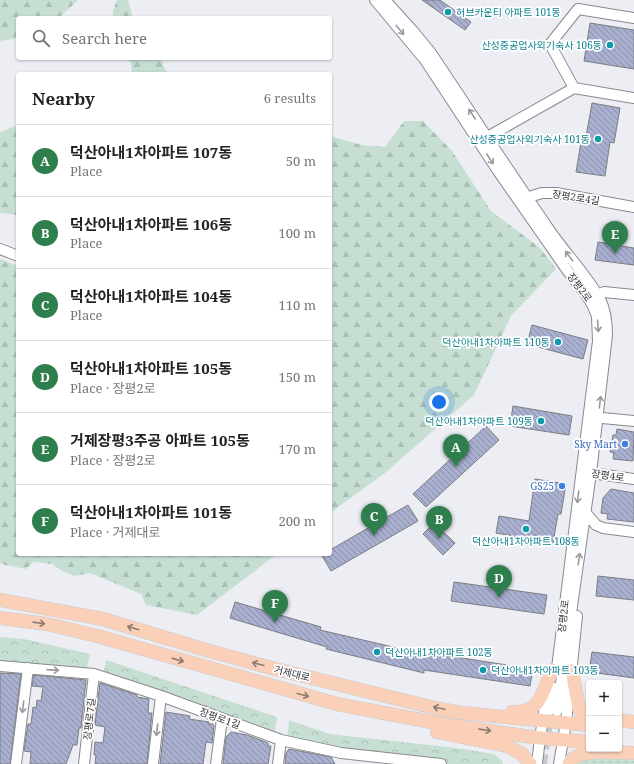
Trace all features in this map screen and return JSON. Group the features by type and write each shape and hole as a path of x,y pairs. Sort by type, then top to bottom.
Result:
{"main road":[{"name":"거제대로","path":"7,601 103,619 279,670 439,709 463,713 550,713 566,722 586,725"},
{"name":"거제대로","path":"0,618 47,624 97,636 329,702 447,725 540,738 586,742"},
{"path":"572,671 581,712 586,714"},
{"path":"463,713 478,710 526,712 537,704 556,677"},
{"path":"415,719 421,725 430,730 514,748 522,754 530,764"},
{"path":"622,720 634,722"},
{"path":"622,728 634,730"},
{"path":"622,745 634,746"},
{"path":"569,764 577,756 587,753 634,753"}],"street":[{"name":"장평2로","path":"380,1 483,139 526,204 605,312 607,335 586,472 572,581 556,677"},
{"path":"574,88 550,44 578,9 634,18"},
{"path":"483,139 574,88 634,98"},
{"name":"장평2로4길","path":"526,204 542,193 556,193 634,207"},
{"name":"장평2로4길","path":"526,204 549,199 634,214"},
{"path":"0,249 16,255"},
{"path":"593,297 604,292 634,295"},
{"path":"594,417 634,421"},
{"name":"장평2로","path":"572,581 586,513 586,472"},
{"name":"장평4로","path":"586,472 634,479"},
{"path":"586,513 596,525 603,528 634,532"},
{"path":"582,538 593,531 603,528"},
{"path":"537,764 540,738 550,713 556,677 562,584 572,581 580,588 564,740 559,764"},
{"path":"0,596 7,601"},
{"name":"장평로1길","path":"0,666 94,674 161,696 281,740 340,753 400,762 441,764"},
{"path":"16,764 28,668"},
{"name":"장평로7길","path":"84,764 94,674"},
{"path":"550,713 556,677"},
{"path":"153,764 161,696"},
{"path":"216,764 222,719"},
{"path":"278,764 281,740"},
{"path":"339,764 340,753"}],"green space":[{"path":"0,0 78,0 61,16 16,16 16,38 0,41"},
{"path":"117,0 128,0 132,16 113,16 113,11"},
{"path":"128,60 162,60 168,72 132,72 131,62"},
{"path":"404,121 423,121 452,151 491,211 540,248 556,269 511,316 474,395 385,473 332,512 332,137 362,145 385,147"},
{"path":"16,126 16,215 0,213 0,132"},
{"path":"0,259 16,265 16,556 274,556 197,615 146,605 141,594 90,573 74,576 62,571 52,564 33,562 26,569 0,563"},
{"path":"0,637 24,639 90,654 86,672 0,666"},
{"path":"106,660 277,717 274,737 103,677"},
{"path":"289,720 329,734 457,748 494,754 502,761 503,764 441,764 287,741"},
{"path":"582,758 634,759 634,764 573,764"}],"building":[{"name":"허브카운티 아파트 101동","path":"422,0 440,0 471,22 465,30"},
{"name":"산성중공업사외기숙사 106동","path":"590,23 634,30 634,69 584,61"},
{"name":"산성중공업사외기숙사 101동","path":"592,103 620,108 614,143 610,142 605,176 576,172 582,136 586,137"},
{"path":"598,242 634,248 634,265 595,260"},
{"name":"덕산아내1차아파트 110동","path":"532,325 588,340 583,359 527,344"},
{"name":"덕산아내1차아파트 109동","path":"513,406 572,416 569,435 510,426"},
{"path":"486,426 499,440 426,507 413,494"},
{"path":"617,429 634,432 633,461 613,459 614,453 610,452 613,435 616,435"},
{"path":"535,479 566,484 561,514 558,514 553,543 496,533 499,516 529,521"},
{"path":"611,489 634,493 634,522 607,519 608,514 601,513 603,498"},
{"path":"408,505 418,521 331,571 322,556 332,556 332,549"},
{"path":"434,523 455,543 443,555 423,534"},
{"path":"598,576 634,580 634,600 596,596"},
{"path":"454,582 547,595 544,614 451,601"},
{"path":"235,602 321,627 320,630 436,657 436,654 533,669 530,686 424,670 424,673 326,649 327,647 230,618"},
{"path":"592,652 634,657 634,678 589,672"},
{"path":"0,673 21,674 10,764 0,764"},
{"path":"34,675 86,680 81,728 79,728 77,745 73,745 66,764 30,764 31,752 24,751 28,724 31,724 33,707 36,708 37,700 41,701 43,687 32,686"},
{"path":"100,683 137,695 137,697 149,699 148,713 152,713 147,764 95,764 95,742 103,743 105,727 95,725"},
{"path":"166,712 190,716 189,719 213,724 212,743 206,742 203,764 160,764"},
{"path":"231,732 247,735 268,743 268,746 271,746 268,764 223,764 226,737"},
{"path":"289,749 331,757 335,764 285,764 286,753"}],"tunnel":[{"path":"542,764 549,715"}],"place":[{"name":"허브카운티 아파트 101동","path":"448,12"},
{"name":"산성중공업사외기숙사 106동","path":"610,45"},
{"name":"산성중공업사외기숙사 101동","path":"598,139"},
{"name":"거제장평3주공 아파트 105동","path":"615,254"},
{"name":"덕산아내1차아파트 110동","path":"558,342"},
{"name":"덕산아내1차아파트 109동","path":"541,421"},
{"name":"Sky Mart","path":"625,444"},
{"name":"덕산아내1차아파트 107동","path":"456,467"},
{"name":"GS25","path":"562,486"},
{"name":"덕산아내1차아파트 108동","path":"526,529"},
{"name":"덕산아내1차아파트 104동","path":"374,536"},
{"name":"덕산아내1차아파트 106동","path":"439,539"},
{"name":"덕산아내1차아파트 105동","path":"499,598"},
{"name":"덕산아내1차아파트 101동","path":"275,623"},
{"name":"덕산아내1차아파트 102동","path":"377,652"},
{"name":"덕산아내1차아파트 103동","path":"483,670"}]}
